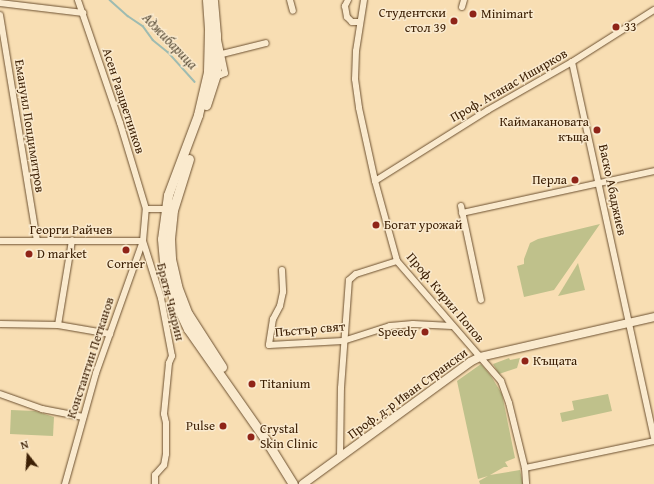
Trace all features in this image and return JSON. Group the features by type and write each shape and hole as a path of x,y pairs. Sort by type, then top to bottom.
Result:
{"main road":[{"path":"207,0 212,74"},
{"path":"213,0 216,35 212,74 168,195 170,209 171,259 179,292 188,314 205,343 301,484"},
{"path":"170,209 162,239 164,260 173,297 182,318 195,340 263,436 293,484"}],"street":[{"name":"Асен Разцветников","path":"78,0 146,209 143,241"},
{"path":"290,0 293,11"},
{"path":"348,0 345,6 347,17 352,22 360,22"},
{"name":"Проф. Кирил Попов","path":"364,0 360,22 355,79 359,108 375,181 397,261 500,381 509,403 525,468 526,484"},
{"path":"462,7 464,0"},
{"path":"0,3 83,13"},
{"name":"Проф. Атанас Иширков","path":"375,181 488,110 572,62 654,10"},
{"name":"Емануил Попдимитров","path":"0,15 37,240"},
{"path":"212,74 225,73 222,54 216,35"},
{"path":"222,54 266,43"},
{"name":"Васко Абаджиев","path":"572,62 600,183 654,437"},
{"path":"462,213 654,171"},
{"path":"460,206 481,300"},
{"path":"146,209 170,209"},
{"path":"58,325 72,240"},
{"name":"Георги Райчев","path":"0,241 143,241"},
{"name":"Константин Петканов","path":"66,484 83,417 110,334 143,241"},
{"name":"Братя Чакрин","path":"143,241 161,298 172,356 169,363 164,414 166,423 166,454 164,465 155,475 155,484"},
{"path":"340,457 343,341 348,285 352,276 397,261"},
{"name":"Пъстър свят","path":"282,270 283,292 280,306 273,319 270,345 343,341 390,326 413,324 452,326"},
{"name":"Проф. д-р Иван Странски","path":"301,484 470,362 480,358 654,317"},
{"path":"0,324 58,325 110,334"},
{"path":"0,394 42,409 83,417"},
{"path":"525,468 654,441"}],"green space":[{"path":"600,224 554,290 524,297 517,266 524,264 524,259 530,243 538,239"},
{"path":"578,263 585,290 558,296"},
{"path":"509,358 510,360 520,358 517,368 499,374 493,364"},
{"path":"481,364 491,376 502,394 515,458 505,462 508,467 504,467 490,475 520,470 523,484 480,484 479,481 488,476 478,479 457,381"},
{"path":"608,394 612,411 562,422 560,413 574,410 572,401"},
{"path":"11,410 35,411 54,417 53,436 10,434"}],"waterway":[{"name":"Аджибарица","path":"110,0 128,16 143,26 153,40 168,52 195,82"}],"place":[{"name":"Minimart","path":"473,14"},
{"name":"Студентски стол 39","path":"454,21"},
{"name":"33","path":"616,27"},
{"name":"Каймакановата къща","path":"597,130"},
{"name":"Перла","path":"575,180"},
{"name":"Богат урожай","path":"376,225"},
{"name":"Corner","path":"126,250"},
{"name":"D market","path":"29,254"},
{"name":"Speedy","path":"425,332"},
{"name":"Къщата","path":"525,361"},
{"name":"Titanium","path":"252,384"},
{"name":"Pulse","path":"223,426"},
{"name":"Crystal Skin Clinic","path":"251,437"}]}
